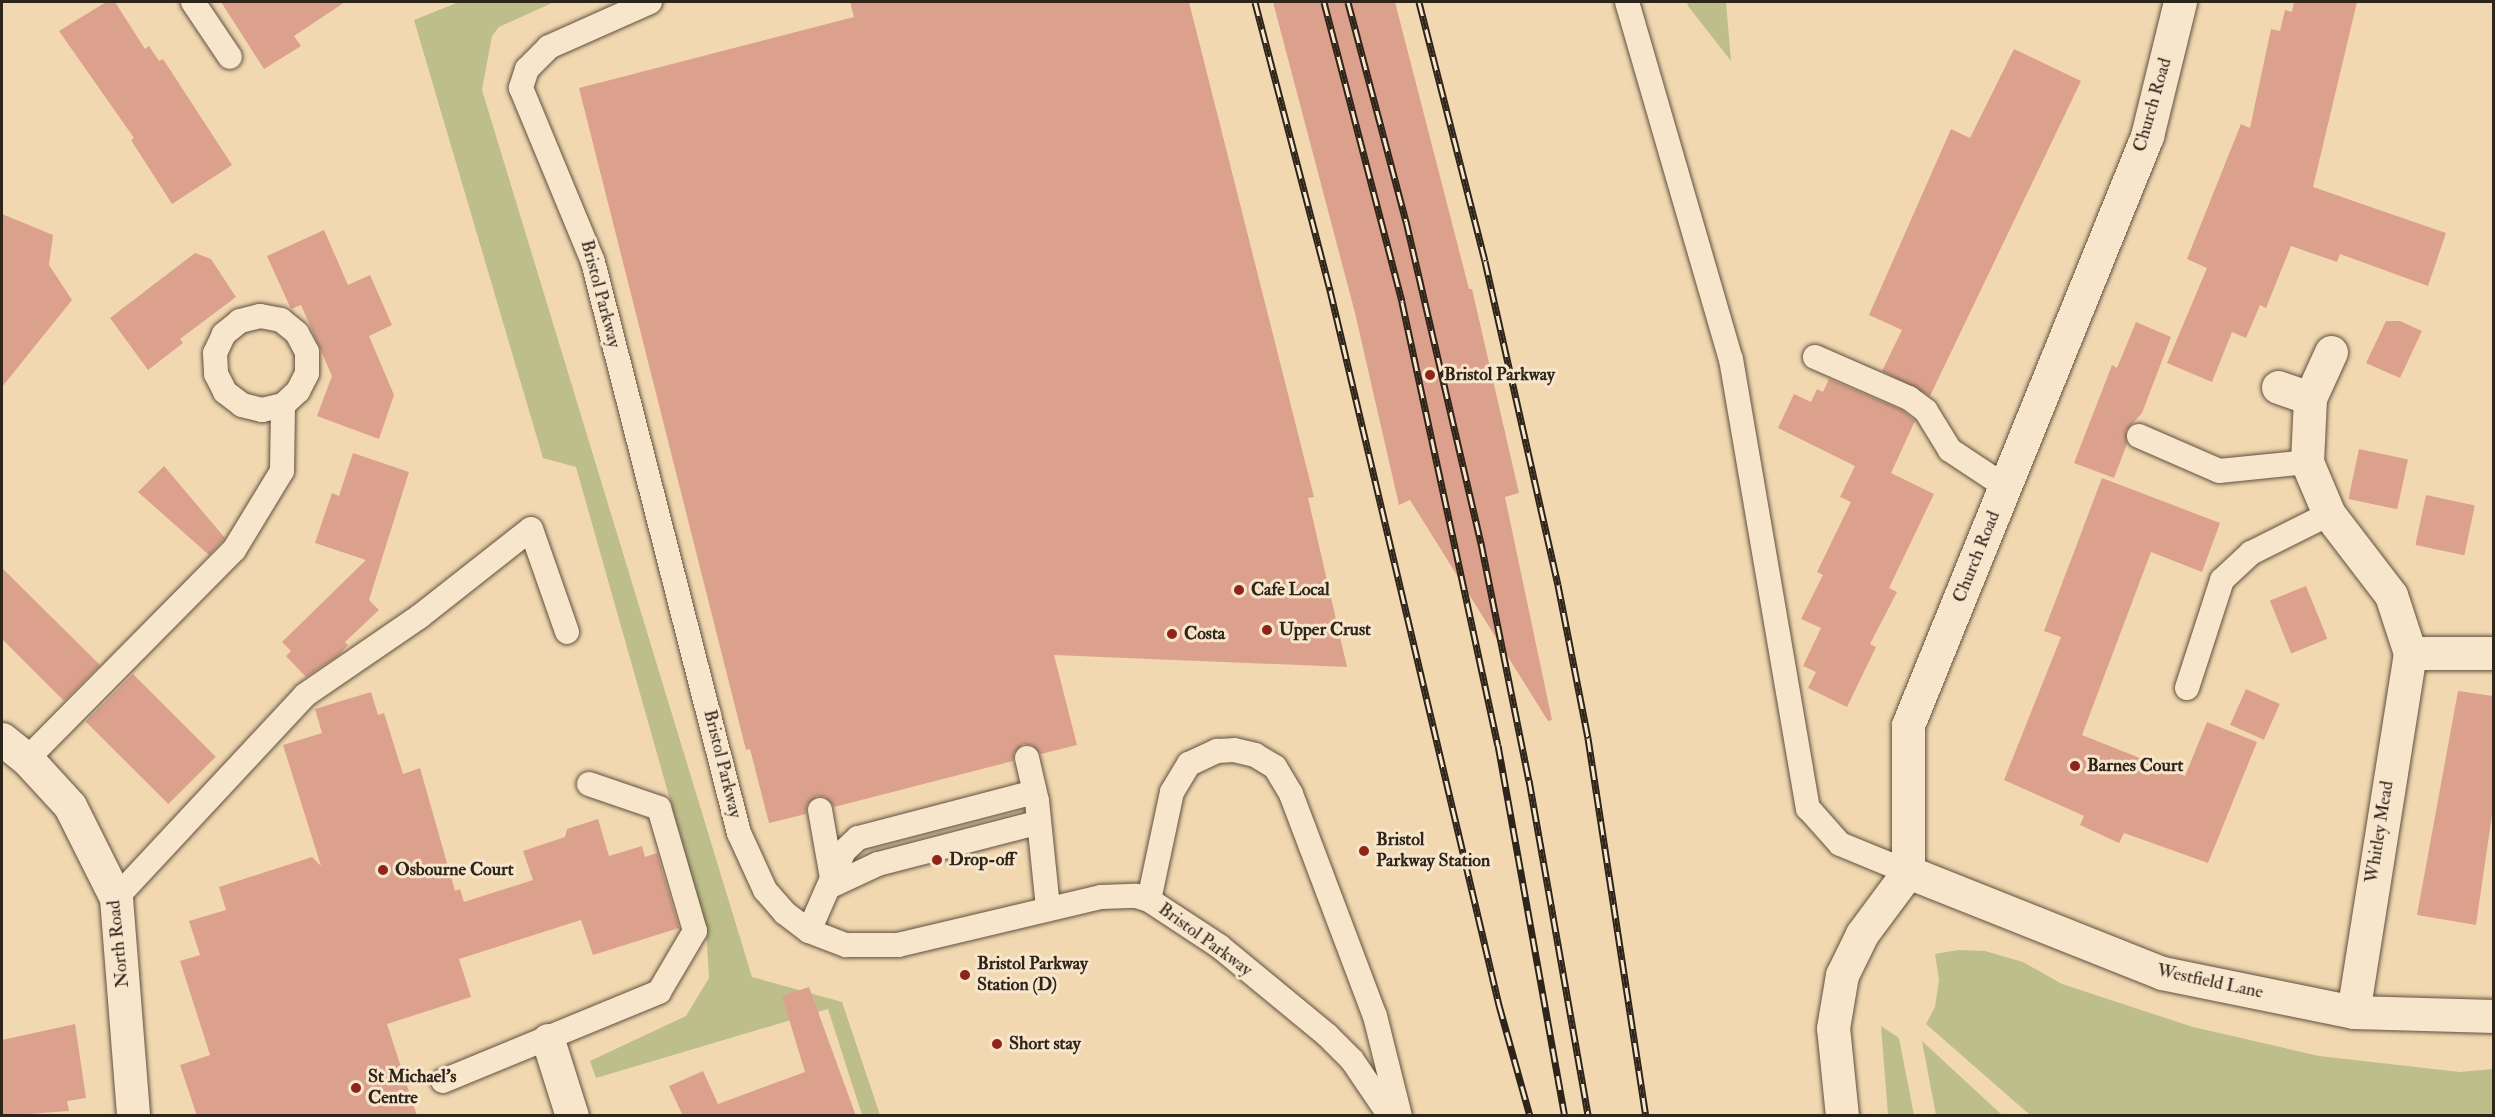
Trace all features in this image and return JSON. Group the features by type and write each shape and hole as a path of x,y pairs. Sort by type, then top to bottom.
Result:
{"street":[{"name":"Church Road","path":"1908,872 1908,724 2006,487 2146,136 2180,2"},
{"name":"Whitley Mead","path":"2331,352 2310,398 2307,462 2329,514 2391,595 2410,653 2353,1012"},
{"path":"2278,387 2310,398"},
{"path":"2410,653 2493,653"},
{"name":"North Road","path":"2,739 27,759 70,806 116,898 133,1116"},
{"name":"Westfield Lane","path":"1908,872 2162,974 2353,1012 2493,1016"},
{"path":"1842,1116 1833,1028 1842,975 1862,934 1908,872"},
{"path":"548,1040 572,1116"}],"lane":[{"path":"194,2 230,57"},
{"name":"Bristol Parkway","path":"650,2 549,47 527,69 521,88 593,262 739,833 765,890 785,914 809,931 846,945 898,945 1048,908 1117,896 1149,900 1219,946 1327,1035 1353,1059 1390,1116"},
{"path":"1627,2 1731,358 1808,808 1840,844 1908,872"},
{"path":"1815,357 1909,398 1926,411 1950,450 2006,487"},
{"path":"27,759 234,550 282,471 282,405"},
{"path":"2139,436 2219,471 2307,462"},
{"path":"2187,688 2223,580 2252,553 2329,514"},
{"path":"116,898 305,695 419,617 531,529 567,632"},
{"path":"1149,900 1172,792 1189,764 1217,751 1234,750 1255,755 1275,767 1292,794 1375,1016 1400,1116"},
{"path":"1026,758 1034,792 1048,908"},
{"path":"443,1081 548,1040 659,992 695,931 659,808 589,784"},
{"path":"809,931 831,886 844,851 858,838 1034,792"},
{"path":"820,810 830,854 831,886"},
{"path":"831,886 878,864 1036,823"}],"green space":[{"path":"459,2 554,2 499,27 492,36 482,90 752,977 842,1002 880,1115 862,1115 828,1009 596,1078 590,1061 686,1016 709,978 706,927 576,467 543,458 414,20"},
{"path":"1687,2 1726,2 1731,61 1688,6"},
{"path":"1958,950 1985,951 2023,962 2062,984 2193,1027 2319,1056 2460,1072 2493,1069 2493,1115 2030,1115 1926,1024 1935,1007 1939,980 1935,954"},
{"path":"1881,1026 1899,1038 1914,1115 1888,1115"},
{"path":"1922,1041 2002,1115 1936,1115"}],"building":[{"path":"106,2 115,2 145,49 149,46 159,61 163,59 232,165 172,204 131,140 134,138 59,31"},
{"path":"221,2 345,2 294,36 301,46 264,69"},
{"path":"850,2 1189,2 1314,497 1308,498 1347,667 1054,655 1077,745 1041,754 1032,745 1023,744 1014,753 1013,761 834,807 825,797 817,796 807,805 806,814 769,823 750,749 746,750 579,88 854,17"},
{"path":"1273,2 1395,2 1469,289 1472,289 1519,493 1505,497 1552,720 1548,721 1410,500 1399,505 1355,313"},
{"path":"2294,2 2357,2 2313,187 2446,233 2428,286 2340,254 2337,262 2291,246 2266,308 2260,305 2246,338 2232,332 2212,382 2167,363 2207,268 2187,259 2241,124 2250,128 2271,29 2280,31 2285,10 2292,12"},
{"path":"2014,49 2081,81 1930,396 1882,371 1902,330 1869,315 1951,129 1970,138"},
{"path":"2,214 53,235 49,265 72,300 2,387"},
{"path":"324,230 348,285 370,275 392,325 369,336 394,395 379,439 317,416 332,376 301,305 291,309 267,256"},
{"path":"195,253 211,259 236,297 180,339 183,343 148,370 110,318"},
{"path":"2386,321 2400,321 2422,331 2400,378 2366,363"},
{"path":"2136,322 2171,337 2142,413 2126,431 2127,444 2114,478 2074,463 2112,365 2117,368"},
{"path":"1829,379 1902,410 1915,421 1891,473 1934,494 1889,588 1897,592 1870,644 1876,647 1847,707 1808,688 1816,672 1803,666 1821,628 1801,619 1823,575 1817,572 1851,502 1840,497 1855,466 1778,428 1794,394 1811,402 1817,389 1823,392"},
{"path":"2359,449 2408,459 2397,509 2348,499"},
{"path":"353,453 409,472 369,600 379,610 345,642 348,645 339,655 306,677 286,656 291,651 282,642 366,560 315,543 332,493 339,496"},
{"path":"164,466 225,538 209,555 138,492"},
{"path":"2102,478 2220,523 2202,572 2151,552 2082,735 2185,776 2207,722 2257,742 2208,863 2124,833 2119,843 2080,825 2084,816 2004,780 2061,637 2044,631"},
{"path":"2426,495 2475,505 2464,555 2415,545"},
{"path":"2,568 100,665 64,701 2,639"},
{"path":"2306,586 2327,639 2291,653 2270,601"},
{"path":"133,674 216,757 168,804 86,721"},
{"path":"2246,689 2280,704 2264,740 2230,725"},
{"path":"2458,691 2493,696 2493,808 2476,925 2417,915"},
{"path":"371,692 378,715 384,713 403,774 420,768 455,891 460,889 464,902 533,880 523,851 565,837 567,829 598,819 609,856 642,846 645,857 657,853 679,928 593,955 581,920 459,959 471,997 387,1024 417,1116 197,1116 180,1065 210,1055 180,961 200,955 189,921 226,910 219,887 312,857 321,866 283,745 322,733 315,709"},
{"path":"809,987 856,1116 683,1116 669,1086 703,1071 718,1104 805,1072 782,996"},
{"path":"75,1024 86,1098 67,1101 69,1111 2,1116 2,1040"}],"railway":[{"path":"1255,2 1330,290 1499,1005 1530,1116"},
{"path":"1324,2 1402,302 1498,745 1565,1116"},
{"path":"1348,2 1406,221 1481,543 1529,780 1588,1116"},
{"path":"1419,2 1485,261 1558,585 1588,738 1646,1116"}],"place":[{"name":"Bristol Parkway","path":"1430,375"},
{"name":"Cafe Local","path":"1239,590"},
{"name":"Upper Crust","path":"1267,630"},
{"name":"Costa","path":"1172,634"},
{"name":"Barnes Court","path":"2075,766"},
{"name":"Bristol Parkway Station","path":"1364,851"},
{"name":"Drop-off","path":"937,860"},
{"name":"Osbourne Court","path":"383,870"},
{"name":"Bristol Parkway Station (D)","path":"965,975"},
{"name":"Short stay","path":"997,1044"},
{"name":"St Michael's Centre","path":"356,1088"}]}
